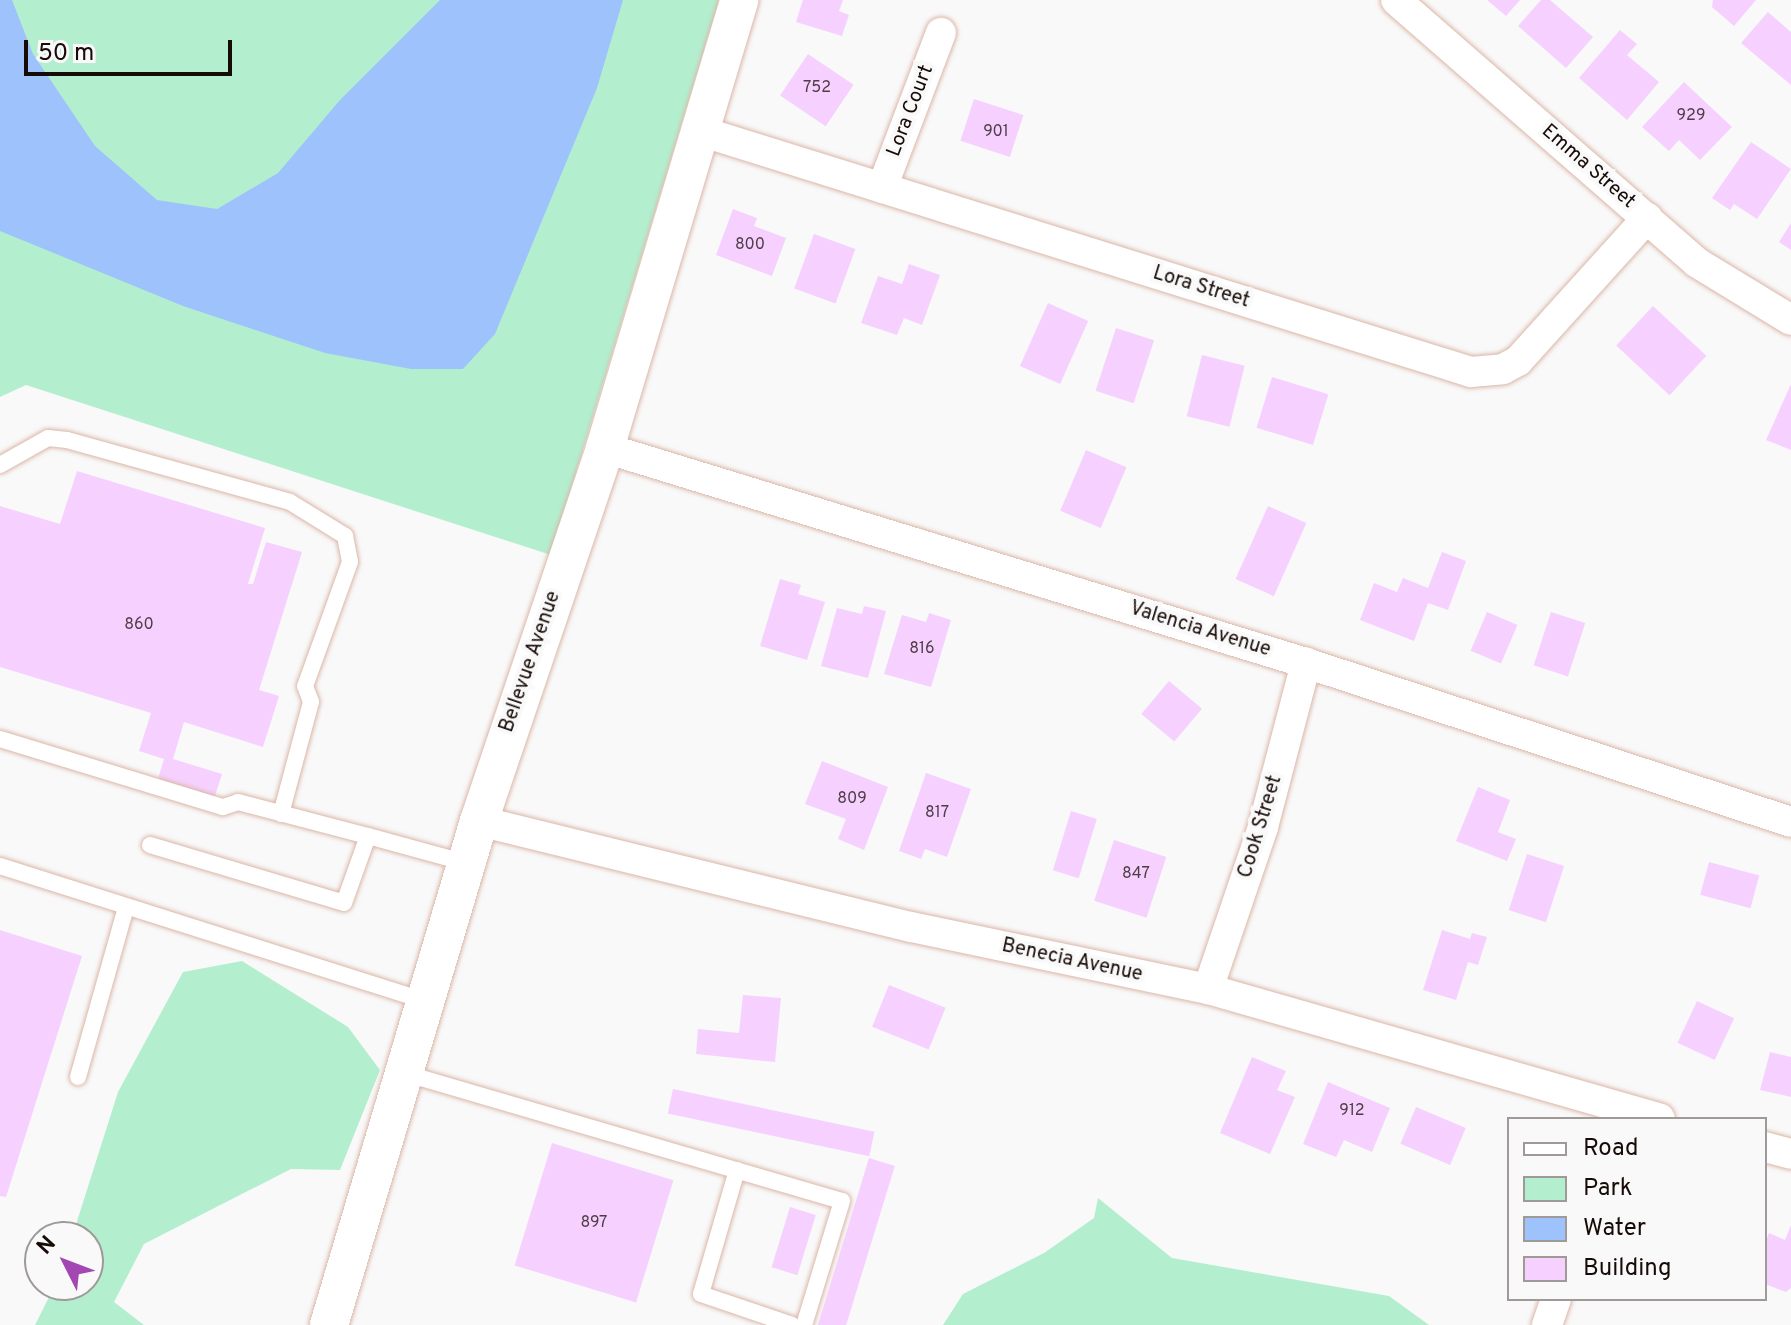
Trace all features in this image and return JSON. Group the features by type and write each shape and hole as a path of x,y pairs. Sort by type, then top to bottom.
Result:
{"street":[{"name":"Bellevue Avenue","path":"329,1325 479,821 605,448 739,0"},
{"name":"Emma Street","path":"1396,0 1696,262 1791,320"},
{"name":"Lora Court","path":"882,188 941,33"},
{"name":"Lora Street","path":"700,131 1484,373 1518,361 1647,218"},
{"name":"Valencia Avenue","path":"605,448 1306,663 1791,822"},
{"name":"Cook Street","path":"1208,989 1263,827 1306,663"},
{"name":"Benecia Avenue","path":"479,821 911,927 1208,989 1613,1113 1644,1117"},
{"path":"1767,1148 1791,1154"},
{"path":"1547,1325 1555,1301"}],"lane":[{"path":"0,465 48,438 67,440 290,502 345,536 350,562 308,677 311,702 281,814"},
{"path":"0,739 223,807 238,802 467,863"},
{"path":"150,845 344,903 368,836"},
{"path":"0,866 425,1001"},
{"path":"78,1077 126,907"},
{"path":"404,1073 842,1201 804,1325"},
{"path":"737,1170 701,1294 792,1325"}],"green space":[{"path":"0,0 719,0 551,555 26,385 0,397"},
{"path":"242,961 348,1027 380,1070 340,1170 291,1169 144,1244 114,1302 144,1325 35,1325 47,1301 104,1301 104,1221 77,1221 118,1092 183,972"},
{"path":"1098,1198 1172,1258 1389,1296 1429,1325 943,1325 963,1294 1044,1253 1094,1218"}],"water":[{"path":"0,0 12,0 33,54 95,146 157,200 217,209 278,173 340,100 440,0 623,0 597,88 495,334 463,369 411,369 325,353 183,306 0,231"}],"building":[{"path":"803,0 843,0 839,11 849,15 842,36 796,22"},
{"path":"1487,0 1520,0 1506,16"},
{"path":"1541,0 1550,0 1593,37 1566,68 1518,26"},
{"path":"1713,0 1756,0 1734,26 1712,7"},
{"path":"1768,12 1791,32 1791,85 1741,43"},
{"path":"1620,30 1637,44 1627,55 1659,82 1627,120 1579,78"},
{"path":"808,54 854,85 826,126 780,95"},
{"path":"1684,82 1732,127 1700,160 1679,140 1669,151 1642,127"},
{"path":"974,99 1023,115 1010,157 960,141"},
{"path":"1751,142 1791,169 1757,219 1734,204 1730,210 1712,198"},
{"path":"733,209 757,218 754,226 786,238 772,276 716,255"},
{"path":"1791,223 1791,250 1779,242"},
{"path":"814,234 855,249 836,304 794,289"},
{"path":"909,264 940,275 922,325 904,318 897,335 861,323 878,276 902,284"},
{"path":"1048,303 1088,321 1060,384 1020,366"},
{"path":"1653,306 1706,356 1670,395 1616,345"},
{"path":"1116,328 1154,340 1134,403 1096,391"},
{"path":"1202,355 1245,366 1229,427 1187,416"},
{"path":"1272,377 1328,394 1313,445 1257,428"},
{"path":"1791,384 1791,450 1766,440"},
{"path":"1086,450 1127,467 1101,528 1060,511"},
{"path":"77,471 265,528 248,584 253,584 266,542 302,552 259,690 279,696 263,747 184,722 173,759 222,774 214,799 157,782 164,759 139,751 151,713 0,667 0,506 60,524"},
{"path":"1268,506 1306,523 1274,596 1235,579"},
{"path":"1442,552 1466,561 1448,610 1428,603 1414,641 1360,620 1374,583 1397,592 1403,578 1428,588"},
{"path":"780,579 801,585 798,594 825,602 807,660 760,646"},
{"path":"864,606 886,611 868,678 821,666 837,608 862,614"},
{"path":"1487,612 1517,625 1501,664 1471,651"},
{"path":"1551,612 1585,623 1568,676 1534,665"},
{"path":"929,613 951,620 931,687 884,674 902,615 926,622"},
{"path":"1169,681 1202,709 1174,742 1141,714"},
{"path":"822,761 888,787 864,850 838,839 846,819 805,804"},
{"path":"926,773 971,789 947,857 925,849 921,859 899,851"},
{"path":"1478,787 1510,800 1498,832 1516,839 1507,861 1456,841"},
{"path":"1071,811 1097,819 1079,878 1053,870"},
{"path":"1114,840 1166,857 1147,918 1094,901"},
{"path":"1527,854 1564,866 1546,922 1509,910"},
{"path":"1709,862 1759,875 1750,908 1700,895"},
{"path":"0,930 82,956 6,1197 0,1196"},
{"path":"1442,930 1470,939 1472,933 1487,937 1478,965 1468,962 1456,1000 1423,990"},
{"path":"889,985 946,1008 929,1050 872,1027"},
{"path":"743,995 781,998 775,1062 696,1054 698,1029 739,1033"},
{"path":"1697,1001 1734,1018 1715,1060 1678,1043"},
{"path":"1770,1052 1791,1057 1791,1097 1760,1090"},
{"path":"1252,1057 1286,1071 1277,1090 1295,1097 1270,1154 1220,1133"},
{"path":"1328,1082 1390,1108 1372,1152 1344,1140 1336,1157 1303,1144"},
{"path":"673,1089 874,1132 869,1156 668,1113"},
{"path":"1416,1107 1466,1128 1450,1165 1400,1144"},
{"path":"552,1143 673,1180 636,1303 515,1265"},
{"path":"869,1158 895,1166 846,1325 818,1325"},
{"path":"790,1207 816,1215 797,1275 772,1267"},
{"path":"1791,1225 1791,1288 1786,1292 1767,1285 1769,1233 1785,1240"}]}
